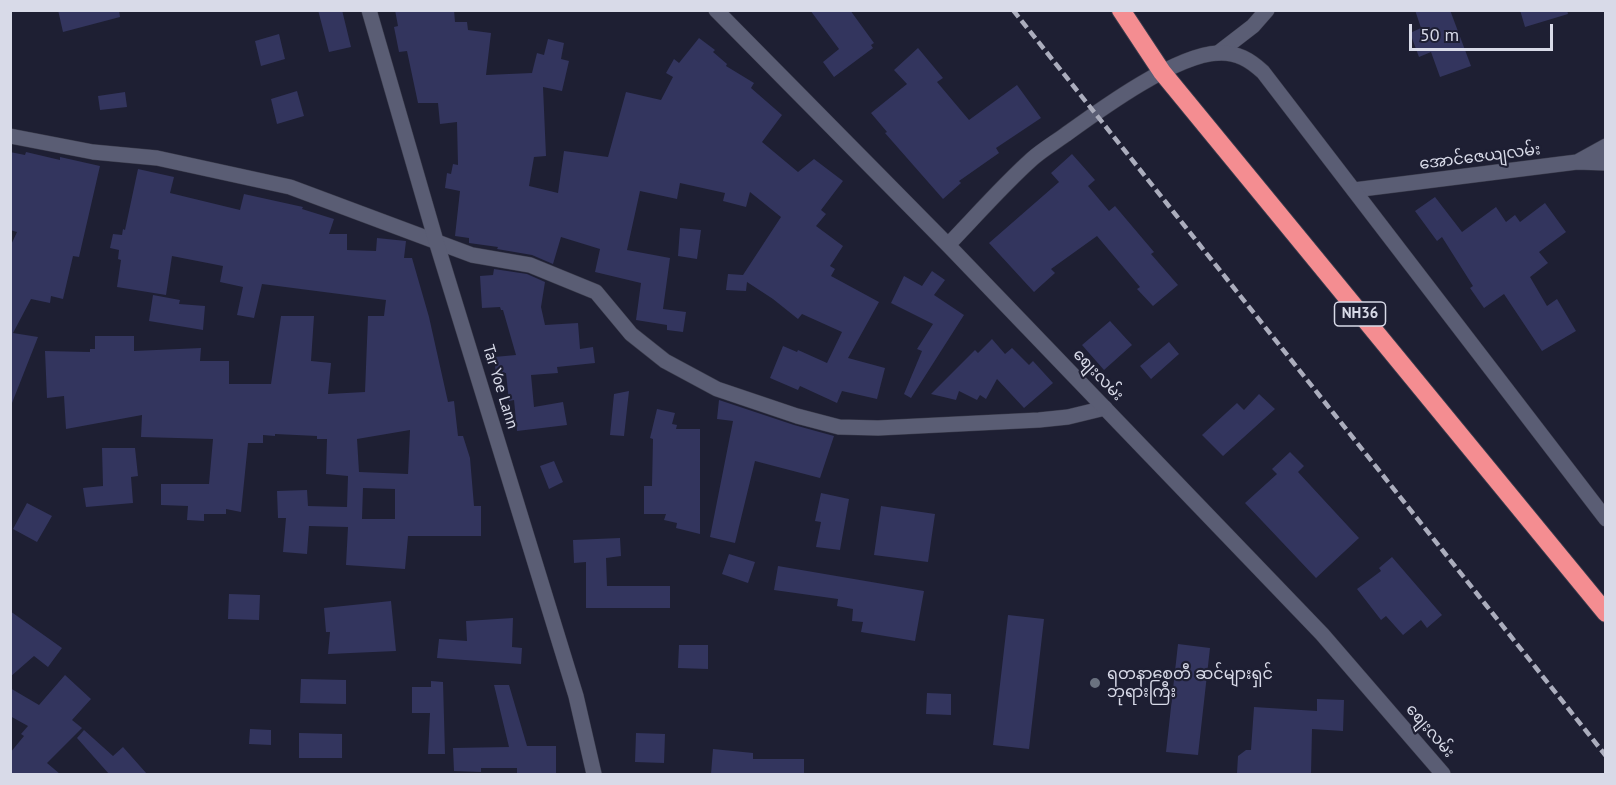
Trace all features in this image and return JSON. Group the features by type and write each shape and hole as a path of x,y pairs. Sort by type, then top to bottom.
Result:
{"highway":[{"name":"NH36","path":"1120,10 1162,72 1605,613"}],"street":[{"name":"Tar Yoe Lann","path":"369,10 436,241 576,696 594,774"},
{"name":"စျေးလမ်း","path":"716,10 948,245 1322,634 1443,774"},
{"path":"1218,53 1253,26 1267,10"},
{"path":"948,245 1033,159 1106,107 1162,72 1183,62 1218,53 1235,54 1250,60 1263,72 1605,519"},
{"path":"10,136 93,152 157,159 290,187 472,255 530,265 596,292 631,334 665,361 717,389 797,416 839,427 878,428 1039,420 1068,417 1105,408"},
{"name":"အောင်ဇေယျလမ်း","path":"1354,190 1577,162 1605,146"},
{"path":"1577,162 1605,163"}],"building":[{"path":"58,10 119,10 120,17 63,32"},
{"path":"318,10 342,10 351,47 329,52"},
{"path":"395,10 454,10 455,22 467,22 468,30 491,33 486,75 532,73 537,53 544,55 548,39 564,43 561,59 569,61 562,91 543,87 546,156 534,157 529,186 558,193 564,151 608,157 626,92 661,100 673,77 666,73 674,59 679,63 699,38 715,50 713,52 727,64 726,66 754,83 751,88 782,115 762,142 798,172 814,159 843,181 821,210 826,214 816,226 843,246 830,266 835,269 831,276 879,302 848,358 885,368 877,399 842,391 837,403 800,386 798,390 770,378 783,346 827,363 842,332 802,314 798,319 747,282 746,291 726,290 728,274 743,275 781,217 750,192 746,207 723,201 725,193 680,183 677,199 640,191 627,250 670,258 663,309 686,312 683,332 667,330 667,325 636,320 641,283 595,272 600,249 561,237 553,264 532,255 469,243 469,238 455,236 460,191 445,188 447,173 451,174 453,164 458,165 457,122 440,124 438,103 418,103 407,51 399,52 394,27 398,26"},
{"path":"810,10 850,10 874,43 871,45 873,48 834,77 823,62 839,49"},
{"path":"1415,10 1450,10 1471,66 1440,77 1431,52 1419,57 1410,33 1421,28"},
{"path":"1520,10 1567,10 1568,14 1525,27"},
{"path":"279,34 285,59 261,66 255,41"},
{"path":"918,48 943,78 937,82 969,120 1017,85 1041,118 996,148 999,153 959,181 961,183 943,199 885,133 887,132 871,113 907,84 894,70"},
{"path":"297,91 304,116 277,124 271,99"},
{"path":"125,92 127,107 100,110 98,96"},
{"path":"10,152 25,155 26,152 60,160 60,157 100,166 79,257 73,256 63,299 51,296 50,303 31,299 13,333 38,337 12,403 10,247 17,232 10,230"},
{"path":"1072,154 1095,180 1088,186 1109,211 1115,206 1154,252 1151,254 1178,285 1153,306 1137,289 1140,287 1097,236 1051,269 1055,273 1034,292 989,243 1059,182 1051,173"},
{"path":"138,169 174,177 170,193 240,210 244,194 303,207 302,209 334,219 329,234 347,234 347,250 376,251 377,238 406,241 404,258 412,258 429,317 448,402 454,401 458,436 463,436 470,458 474,506 481,506 481,536 408,536 405,569 346,565 348,527 309,526 307,554 283,552 286,518 278,518 277,491 307,490 308,506 347,507 348,476 326,474 327,439 317,439 317,436 275,434 275,436 263,435 263,443 248,443 241,512 226,509 226,514 204,514 204,521 187,520 188,506 161,505 161,484 209,484 213,439 141,437 142,415 66,429 64,396 47,398 45,351 90,352 90,349 95,349 95,336 134,336 134,351 201,348 200,361 229,361 229,384 271,384 281,316 314,316 311,361 331,363 328,394 365,392 368,316 384,316 386,300 262,284 254,318 237,315 243,287 220,282 223,266 172,256 166,295 117,287 121,260 118,259 119,250 110,248 113,234 122,235 123,229 125,230","holes":["410,430 408,474 359,472 357,439","363,488 395,489 395,519 362,519"]},
{"path":"1435,197 1462,232 1496,207 1506,222 1515,215 1520,222 1545,203 1566,232 1539,252 1548,263 1530,277 1547,306 1557,299 1576,331 1542,351 1504,294 1484,308 1470,288 1473,286 1442,237 1437,241 1415,211"},
{"path":"680,228 701,230 697,259 678,256"},
{"path":"494,269 527,274 545,282 541,307 545,325 578,323 580,349 593,347 595,363 557,367 558,373 531,375 534,407 563,402 567,425 517,431 514,400 509,401 506,373 496,374 494,357 516,355 503,310 500,307 482,308 480,276 493,275"},
{"path":"932,271 945,280 934,295 964,315 911,398 904,394 922,351 917,349 933,324 891,303 904,276 922,286"},
{"path":"153,295 180,300 179,304 205,306 203,330 149,321"},
{"path":"1110,321 1132,345 1104,370 1082,345"},
{"path":"992,339 1005,354 1012,348 1029,365 1033,361 1053,383 1024,408 997,379 986,399 980,395 977,400 959,391 956,400 931,394 975,350 978,353"},
{"path":"1169,342 1179,354 1151,379 1140,366"},
{"path":"629,391 624,436 610,435 614,394"},
{"path":"1259,394 1275,409 1223,456 1202,435 1237,403 1244,410"},
{"path":"719,400 834,436 820,478 755,461 735,543 710,537 733,421 717,419"},
{"path":"657,409 675,413 672,424 677,425 676,429 700,429 700,534 676,528 677,523 664,520 666,514 644,514 644,486 652,486 653,439 650,438"},
{"path":"102,448 135,448 138,476 131,477 133,503 86,507 83,488 103,486"},
{"path":"1290,452 1304,466 1298,472 1359,538 1316,578 1245,503 1277,474 1272,469"},
{"path":"554,461 563,482 549,489 540,466"},
{"path":"821,493 849,499 840,550 816,547 821,522 815,521"},
{"path":"27,503 52,516 37,542 13,529"},
{"path":"881,506 935,514 928,562 874,555"},
{"path":"620,538 621,556 606,558 607,586 670,586 670,608 586,608 586,562 574,563 573,540"},
{"path":"729,554 755,562 748,583 722,574"},
{"path":"1392,557 1442,615 1427,628 1421,620 1403,635 1386,616 1381,620 1357,589 1381,571 1379,568"},
{"path":"778,566 924,591 915,641 861,632 863,622 852,621 853,609 837,606 838,599 774,590"},
{"path":"229,594 260,595 259,620 228,619"},
{"path":"391,601 396,651 328,654 330,632 326,632 324,608"},
{"path":"10,611 62,648 48,667 34,656 10,677"},
{"path":"1008,615 1044,619 1029,749 993,745"},
{"path":"513,618 512,647 522,648 521,664 437,658 439,639 467,641 466,621"},
{"path":"1178,644 1210,648 1198,755 1166,752"},
{"path":"679,645 708,645 708,669 678,668"},
{"path":"65,675 91,699 72,720 82,728 47,763 60,774 10,774 10,753 24,736 21,734 28,726 10,716 10,688 39,705"},
{"path":"301,679 346,680 346,704 300,703"},
{"path":"431,681 443,682 445,754 428,754 430,713 412,713 412,687 431,687"},
{"path":"494,685 509,685 527,746 556,746 556,774 517,774 517,768 481,768 481,772 454,771 453,748 509,747"},
{"path":"927,693 951,694 951,715 926,714"},
{"path":"1317,699 1344,700 1343,731 1312,729 1311,774 1237,773 1238,756 1246,750 1251,750 1254,707 1317,711"},
{"path":"250,729 271,730 271,745 249,744"},
{"path":"84,730 113,756 123,747 147,774 109,774 77,738"},
{"path":"299,733 342,734 342,758 299,758"},
{"path":"636,733 665,734 664,763 635,762"},
{"path":"713,749 753,753 753,759 804,759 804,774 711,774"}],"railway":[{"path":"1013,10 1606,756"}],"place":[{"name":"ရတနာစေတီ ဆင်များရှင် ဘုရားကြီး","path":"1095,683"}]}
